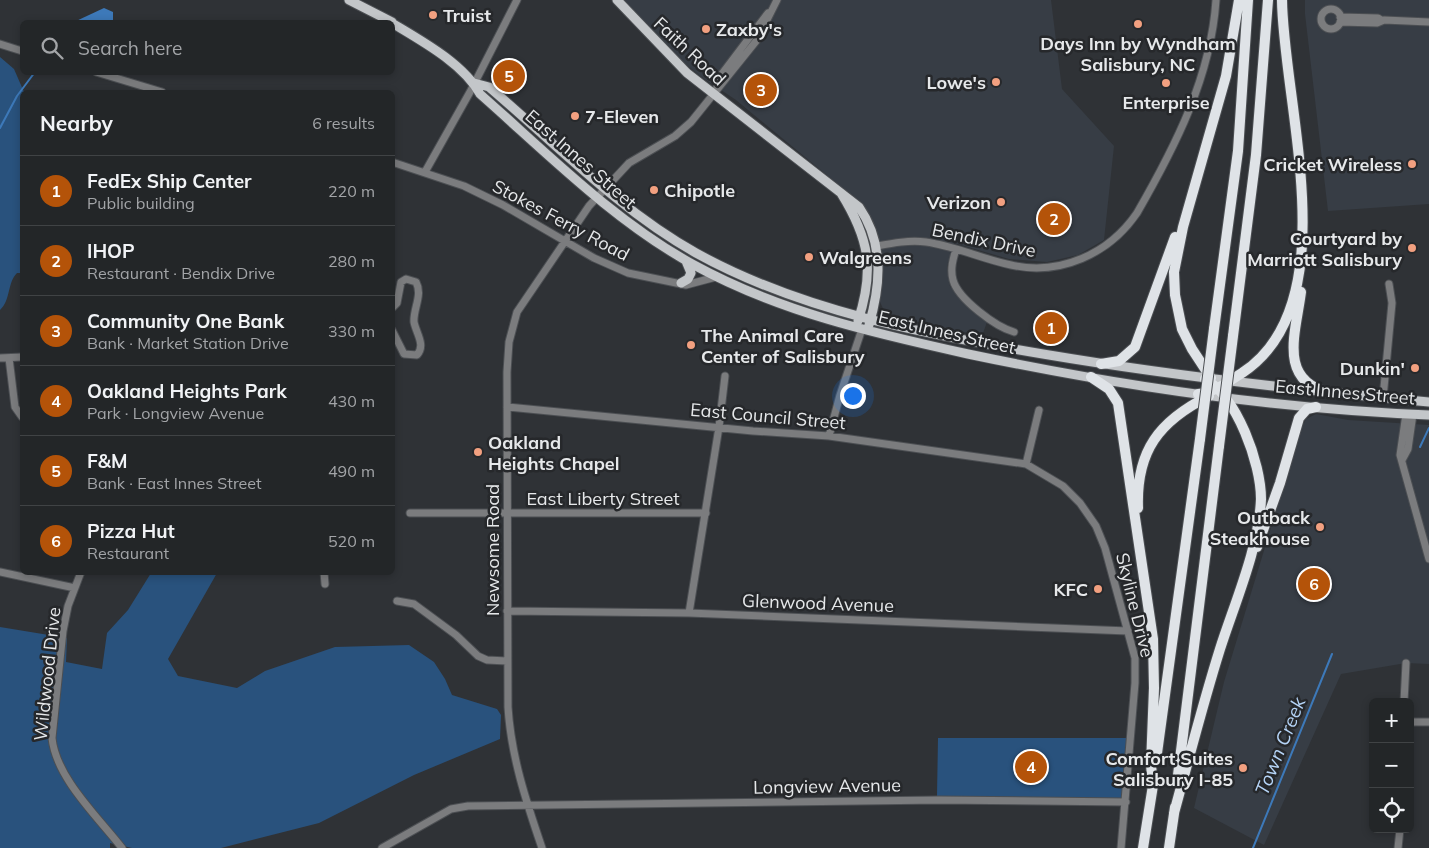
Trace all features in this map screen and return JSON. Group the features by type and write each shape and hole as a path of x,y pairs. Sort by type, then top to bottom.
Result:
{"highway":[{"path":"1174,813 1258,522 1260,488 1257,465 1250,443 1218,389 1194,354 1184,334 1173,284 1180,238 1226,76 1239,0"},
{"path":"1143,848 1153,786 1238,151 1248,0"},
{"path":"1169,848 1256,155 1268,0"},
{"path":"1282,0 1286,58 1300,174 1302,216 1303,270 1294,364 1297,373 1305,382 1330,393"},
{"path":"1101,364 1119,361 1135,347 1201,166"},
{"path":"1153,786 1151,765 1154,659 1138,496 1143,462 1153,441 1167,423 1184,409 1218,389 1262,358 1273,345 1285,325 1297,282 1302,216"},
{"path":"1091,378 1109,390 1118,402 1145,581"},
{"path":"1237,599 1276,495 1299,418 1306,410 1316,407"}],"main road":[{"name":"East Innes Street","path":"349,0 386,20"},
{"name":"Faith Road","path":"617,0 666,54 713,96 861,210 876,246 879,276 871,319"},
{"name":"East Innes Street","path":"395,25 460,69 474,83 480,94 597,196 643,233 682,258 719,278 792,309 862,329 1000,361 1091,378 1218,389 1330,393 1429,402"},
{"name":"East Innes Street","path":"474,83 490,87 605,187 656,227 720,265 795,297 859,316 964,340 1101,364 1218,389 1316,407 1429,415"},
{"name":"Faith Road","path":"841,193 859,224 867,253 867,277 857,322 862,329"},
{"path":"681,283 688,279 692,272 689,265 682,258"},
{"path":"862,329 869,325 871,319"}],"street":[{"path":"425,172 517,0"},
{"name":"Newsome Road","path":"542,848 518,775 511,737 507,660 506,514 508,350 514,319 526,297 597,196 639,155 681,132 713,96 721,75 778,0"},
{"name":"Bendix Drive","path":"876,246 918,242 956,249 1010,265 1035,268 1050,267 1089,256 1117,237 1131,222 1143,204 1196,96 1210,49 1216,0"},
{"path":"1340,19 1378,18 1381,20 1429,22"},
{"path":"0,44 20,49"},
{"path":"106,75 155,90"},
{"name":"Stokes Ferry Road","path":"395,163 425,172 503,204 564,241 625,272 648,279 688,285 708,277 719,278"},
{"path":"956,249 952,272 958,290 998,325 1014,332"},
{"path":"395,305 401,282 406,279 416,282 419,288 414,320 421,344 421,351 417,355 404,354 395,336"},
{"path":"1383,398 1392,298 1389,284"},
{"path":"829,436 840,395 862,329"},
{"path":"0,358 20,357"},
{"path":"9,358 15,407 20,415"},
{"path":"689,613 706,513 725,376"},
{"name":"East Council Street","path":"507,406 829,436 1026,464"},
{"path":"1026,464 1038,410"},
{"path":"1409,414 1400,447 1429,559"},
{"name":"Skyline Drive","path":"1026,464 1063,486 1080,503 1096,526 1105,548 1135,658 1135,683 1121,848"},
{"name":"East Liberty Street","path":"410,513 706,513"},
{"path":"0,572 75,588"},
{"name":"Wildwood Drive","path":"80,575 68,606 63,631 52,738 54,752 72,784 122,848"},
{"path":"324,575 325,582"},
{"path":"397,602 414,604 456,635 478,656 487,660 507,660"},
{"name":"Glenwood Avenue","path":"507,611 689,613 1128,631"},
{"path":"1404,698 1406,663"},
{"path":"1414,722 1429,722"},
{"name":"Longview Avenue","path":"528,805 939,800 1126,802"},
{"path":"382,848 451,809 468,806 528,805"},
{"path":"1398,848 1400,833"}],"shaded area":[{"path":"623,0 1051,0 1062,89 1114,146 1104,240 1078,255 1047,262 1009,259 954,243 947,266 950,286 959,298 987,322 982,336 886,315 880,302 882,275 857,200 736,100 700,76 676,56"},
{"path":"1305,0 1429,0 1429,204 1328,211 1305,14"},
{"path":"104,8 113,12 113,20 78,20"},
{"path":"0,57 14,69 23,90 20,90 20,273 17,273 14,277 6,301 0,310"},
{"path":"1316,414 1348,420 1429,425 1429,664 1406,663 1341,674 1264,845 1194,808 1224,682 1301,429 1306,419"},
{"path":"150,575 216,575 168,659 178,676 237,688 265,671 335,647 409,645 434,662 445,679 452,695 497,709 501,715 500,739 414,775 319,823 221,848 132,848 110,843 110,848 0,848 0,627 67,638 66,662 102,669 107,633 128,610"},
{"path":"938,738 1128,738 1123,799 937,796"}],"waterway":[{"path":"22,90 33,75"},
{"path":"0,128 20,92"},
{"name":"Town Creek","path":"1420,447 1429,428"},
{"name":"Town Creek","path":"1253,848 1332,654"}],"place":[{"name":"Truist","path":"433,15"},
{"name":"Days Inn by Wyndham Salisbury, NC","path":"1138,24"},
{"name":"Zaxby's","path":"706,29"},
{"name":"F&M","path":"509,76"},
{"name":"Lowe's","path":"996,82"},
{"name":"Enterprise","path":"1166,83"},
{"name":"Community One Bank","path":"761,90"},
{"name":"7-Eleven","path":"575,116"},
{"name":"Cricket Wireless","path":"1412,164"},
{"name":"Chipotle","path":"654,190"},
{"name":"Verizon","path":"1001,202"},
{"name":"IHOP","path":"1054,219"},
{"name":"Courtyard by Marriott Salisbury","path":"1412,248"},
{"name":"Walgreens","path":"809,257"},
{"name":"FedEx Ship Center","path":"1051,328"},
{"name":"The Animal Care Center of Salisbury","path":"691,345"},
{"name":"Dunkin'","path":"1415,368"},
{"name":"Oakland Heights Chapel","path":"478,452"},
{"name":"Outback Steakhouse","path":"1320,527"},
{"name":"Pizza Hut","path":"1314,584"},
{"name":"KFC","path":"1098,589"},
{"name":"Oakland Heights Park","path":"1031,767"},
{"name":"Comfort Suites Salisbury I-85","path":"1243,768"}]}
